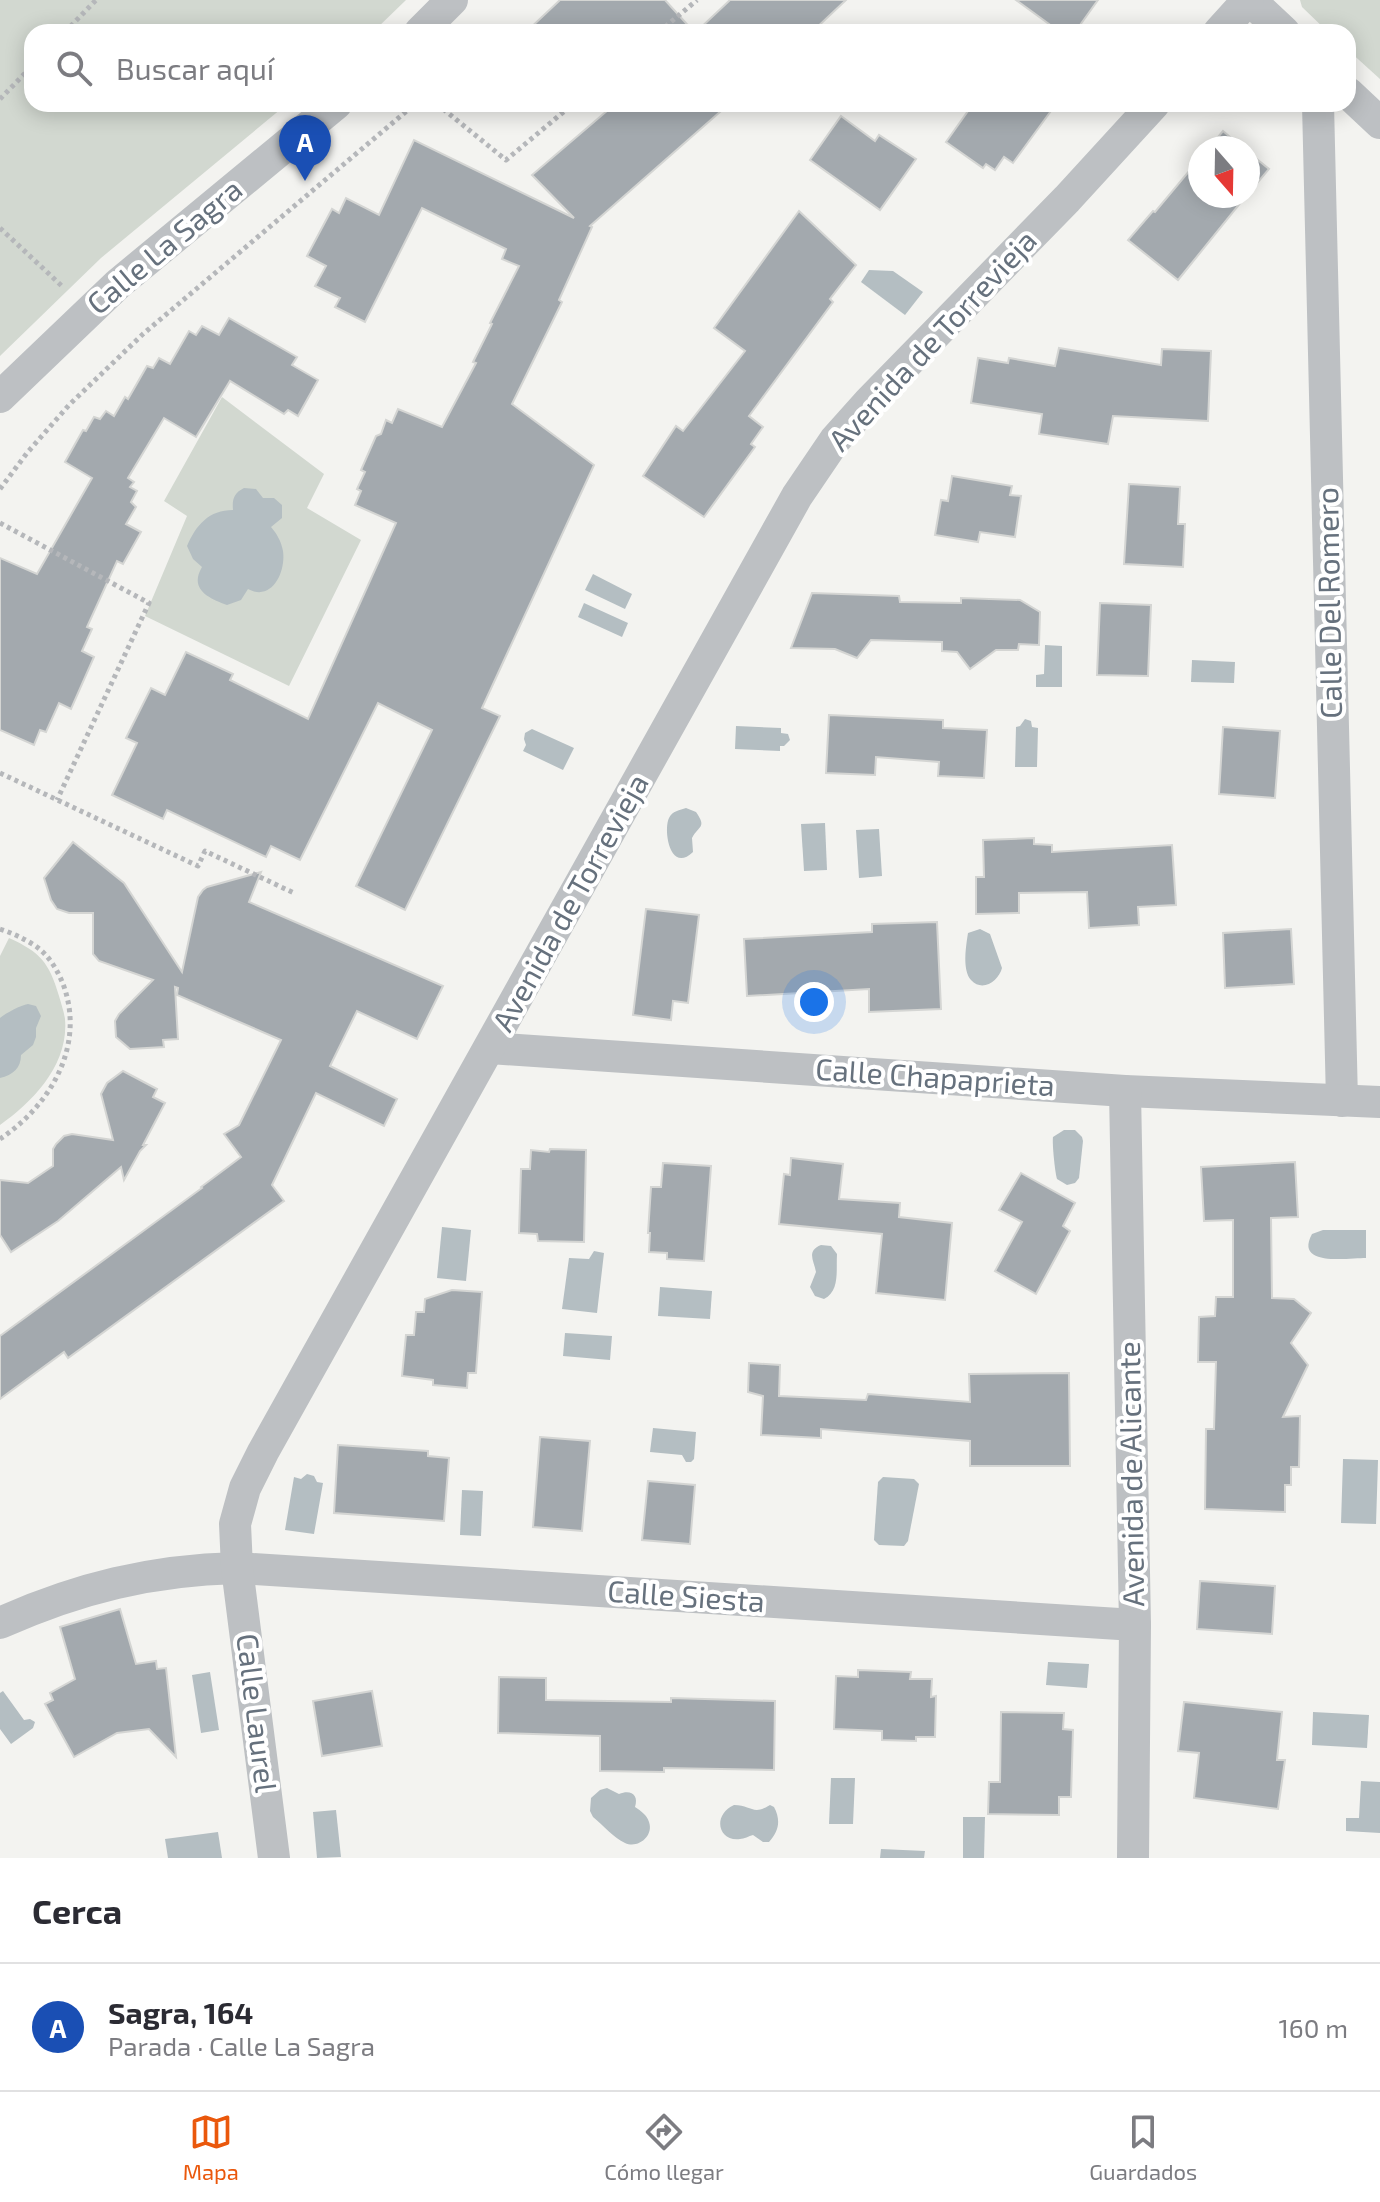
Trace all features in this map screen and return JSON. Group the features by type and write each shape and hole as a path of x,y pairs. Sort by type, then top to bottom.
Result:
{"street":[{"path":"428,24 452,0"},
{"path":"1226,24 1249,0 1275,24"},
{"path":"1356,100 1380,123"},
{"name":"Calle La Sagra","path":"0,397 118,284 326,112"},
{"name":"Avenida de Torrevieja","path":"237,1568 235,1524 251,1476 797,496 835,440 869,402 1067,199 1147,112"},
{"name":"Calle Del Romero","path":"1318,112 1342,1101"},
{"name":"Calle Chapaprieta","path":"490,1048 1125,1091 1380,1102"},
{"name":"Avenida de Alicante","path":"1125,1091 1135,1625 1133,1858"},
{"path":"0,1623 39,1606 104,1585 155,1574 237,1568"},
{"name":"Calle Siesta","path":"237,1568 1135,1625"},
{"name":"Calle Laurel","path":"237,1568 274,1858"}],"path":[{"path":"73,24 96,0"},
{"path":"668,24 697,0"},
{"path":"0,99 24,74"},
{"path":"0,489 69,405 143,334 406,112"},
{"path":"447,112 506,160 563,112"},
{"path":"0,228 66,290"},
{"path":"0,523 149,603 57,800"},
{"path":"0,773 198,866 205,851 296,894"},
{"path":"0,929 35,945 58,972 66,993 71,1033 59,1072 45,1094 28,1116 0,1139"}],"shaded area":[{"path":"0,0 406,0 381,24 24,24 24,112 277,112 101,258 0,356"},
{"path":"1300,0 1380,0 1380,79 1356,57 1356,24 1320,24 1302,7"},
{"path":"869,270 893,271 923,292 905,315 861,282"},
{"path":"222,397 324,474 307,508 361,540 289,686 145,616 187,516 164,501"},
{"path":"244,488 256,489 263,498 274,498 282,505 282,518 271,527 282,547 282,568 276,583 270,588 264,592 248,589 241,600 227,605 202,592 198,581 202,567 193,559 187,546 204,520 233,510 234,497"},
{"path":"593,574 632,594 625,609 585,590"},
{"path":"584,603 628,623 622,637 578,617"},
{"path":"1045,645 1062,646 1062,687 1036,687 1036,675 1044,674"},
{"path":"1192,660 1235,662 1234,683 1191,682"},
{"path":"1025,719 1031,721 1032,727 1038,728 1037,767 1015,767 1016,727"},
{"path":"736,726 781,728 781,733 788,734 790,740 780,746 780,751 735,749"},
{"path":"532,729 574,748 563,770 523,751 525,733"},
{"path":"686,808 696,812 701,826 692,838 693,852 679,858 670,848 667,824 672,814"},
{"path":"825,823 827,870 804,871 801,824"},
{"path":"879,829 882,876 859,878 856,830"},
{"path":"980,929 990,934 1002,968 998,977 985,985 971,980 966,964 968,933"},
{"path":"9,938 28,948 47,966 63,1010 65,1035 47,1080 25,1105 0,1125 0,956"},
{"path":"28,1004 36,1006 41,1016 33,1045 21,1055 20,1064 15,1070 0,1078 0,1018"},
{"path":"1064,1130 1075,1130 1083,1141 1079,1178 1067,1185 1057,1179 1053,1145 1053,1137"},
{"path":"442,1227 471,1230 466,1281 437,1278"},
{"path":"1323,1230 1366,1230 1366,1258 1316,1256 1310,1252 1308,1245 1312,1234"},
{"path":"821,1245 831,1246 837,1254 835,1286 824,1299 815,1296 810,1287 816,1272 812,1253"},
{"path":"594,1251 604,1253 597,1313 562,1309 569,1258 589,1259"},
{"path":"660,1287 712,1291 710,1319 658,1316"},
{"path":"565,1333 612,1336 610,1360 563,1356"},
{"path":"653,1428 696,1432 694,1459 686,1462 682,1455 650,1452"},
{"path":"1343,1459 1378,1460 1376,1524 1341,1523"},
{"path":"307,1474 323,1483 314,1534 285,1530 294,1477 301,1479"},
{"path":"883,1477 914,1479 919,1484 908,1541 904,1546 879,1545 874,1540 878,1482"},
{"path":"462,1490 483,1491 481,1536 460,1535"},
{"path":"1048,1662 1089,1664 1087,1688 1046,1685"},
{"path":"210,1672 219,1730 201,1733 192,1675"},
{"path":"3,1691 24,1720 35,1722 33,1728 11,1744 0,1729 0,1693"},
{"path":"1313,1712 1369,1715 1367,1748 1312,1745"},
{"path":"831,1778 855,1778 853,1824 829,1824"},
{"path":"1361,1781 1380,1782 1380,1833 1346,1831 1346,1818 1359,1818"},
{"path":"607,1788 619,1794 627,1792 635,1796 635,1807 647,1817 650,1827 640,1843 621,1841 593,1817 591,1798"},
{"path":"734,1805 756,1810 770,1805 774,1807 778,1825 769,1842 763,1842 753,1835 733,1839 723,1832 720,1821 727,1809"},
{"path":"336,1810 341,1857 317,1858 313,1812"},
{"path":"963,1817 985,1817 984,1858 963,1858"},
{"path":"218,1832 222,1858 168,1858 165,1839"},
{"path":"881,1849 925,1851 924,1858 880,1858"}],"building":[{"path":"560,0 665,0 687,24 534,24"},
{"path":"730,0 846,0 820,24 704,24"},
{"path":"1016,0 1098,0 1081,24 1049,24"},
{"path":"606,112 720,112 590,226 559,300 562,302 512,404 594,465 482,708 500,716 405,910 356,886 432,730 378,703 300,860 271,846 266,857 167,810 163,819 112,795 137,743 126,738 151,688 165,695 186,652 233,674 230,680 308,719 396,523 355,505 361,491 357,489 365,472 361,470 376,436 381,434 386,420 392,423 398,409 442,427 476,363 473,362 490,323 519,266 502,259 506,249 422,208 365,322 335,307 340,298 315,286 326,266 307,256 332,209 339,213 346,198 379,215 414,140 574,218 532,175"},
{"path":"967,112 1050,112 1013,163 1004,157 995,170 986,164 983,168 946,142"},
{"path":"841,116 875,141 879,135 916,159 880,210 810,160"},
{"path":"1260,162 1269,169 1260,180"},
{"path":"1188,172 1188,208 1236,208 1178,280 1128,240"},
{"path":"799,211 856,265 830,299 833,302 749,416 763,427 751,444 755,447 704,517 643,476 676,426 683,431 745,351 714,328"},
{"path":"229,318 297,357 292,365 318,380 298,416 288,410 284,414 230,381 196,437 164,418 128,478 134,482 130,487 137,491 131,502 136,507 126,524 141,532 123,564 117,561 87,627 92,629 82,651 94,657 71,709 59,703 46,732 40,730 34,745 0,730 0,558 37,574 92,478 65,462 83,430 86,431 94,417 100,419 106,411 114,416 147,366 153,368 159,358 170,364 189,331 196,335 202,326 219,335"},
{"path":"1059,348 1161,365 1162,349 1211,351 1208,421 1113,416 1108,444 1039,434 1042,414 971,403 978,358 1008,363 1009,358 1055,366"},
{"path":"952,476 1012,486 1010,495 1021,496 1015,537 980,532 978,542 935,535 941,500 948,501"},
{"path":"1129,484 1180,487 1178,524 1185,524 1183,567 1124,564"},
{"path":"812,593 899,596 900,602 961,603 961,598 1020,600 1040,612 1039,645 1019,644 1018,650 996,650 970,669 957,652 942,651 942,642 871,640 857,658 835,649 791,648"},
{"path":"1100,603 1151,605 1148,676 1097,675"},
{"path":"829,715 943,720 943,728 987,730 984,778 938,776 939,762 876,757 875,775 826,773"},
{"path":"1223,727 1280,731 1275,798 1219,794"},
{"path":"1034,838 1034,844 1052,845 1052,852 1172,845 1176,905 1138,907 1139,925 1089,928 1087,892 1019,893 1019,913 976,914 976,877 984,877 983,840"},
{"path":"73,842 124,883 182,972 198,897 203,890 261,872 249,902 443,986 417,1039 357,1011 330,1066 397,1099 384,1126 316,1093 272,1185 284,1201 68,1358 64,1352 0,1399 0,1336 241,1157 224,1134 239,1125 281,1040 177,995 178,988 175,987 178,1039 163,1040 164,1047 130,1049 116,1037 115,1021 119,1014 153,980 99,961 93,954 93,913 69,913 57,909 51,900 44,878"},
{"path":"646,909 699,915 688,1003 673,1001 671,1020 633,1015"},
{"path":"937,922 941,1009 869,1012 869,989 747,996 744,939 872,932 872,924"},
{"path":"1291,929 1294,984 1225,988 1223,933"},
{"path":"123,1071 157,1089 153,1097 165,1103 143,1145 146,1145 124,1180 121,1167 58,1221 11,1252 0,1235 0,1180 28,1183 53,1166 53,1149 64,1136 72,1134 113,1140 101,1094 107,1083"},
{"path":"550,1149 586,1150 584,1242 538,1241 537,1234 519,1233 521,1169 530,1169 531,1150 549,1152"},
{"path":"791,1158 843,1164 839,1199 900,1203 899,1217 952,1223 945,1300 876,1293 882,1234 779,1224 784,1174 790,1175"},
{"path":"1295,1162 1298,1217 1271,1218 1272,1298 1294,1299 1311,1313 1291,1343 1308,1365 1283,1417 1300,1416 1299,1467 1291,1467 1291,1485 1285,1485 1285,1512 1205,1509 1206,1429 1214,1429 1216,1362 1198,1362 1199,1317 1215,1316 1216,1297 1233,1297 1233,1220 1204,1221 1201,1167"},
{"path":"663,1163 711,1166 704,1261 667,1259 667,1253 649,1252 651,1187 661,1187"},
{"path":"1021,1173 1075,1203 1063,1226 1070,1231 1036,1294 995,1271 1022,1222 999,1210"},
{"path":"452,1290 482,1292 476,1373 468,1373 467,1388 433,1385 433,1380 402,1376 406,1335 414,1335 416,1312 424,1312 425,1299"},
{"path":"749,1363 780,1365 779,1396 866,1400 868,1394 970,1402 969,1374 1069,1373 1070,1466 970,1466 970,1441 821,1429 821,1438 761,1435 763,1396 748,1392"},
{"path":"540,1437 590,1441 582,1531 533,1527"},
{"path":"338,1445 428,1451 428,1456 449,1458 444,1521 334,1513"},
{"path":"648,1481 695,1485 690,1544 642,1540"},
{"path":"1200,1581 1275,1586 1272,1634 1197,1629"},
{"path":"120,1609 136,1664 156,1661 157,1669 166,1668 176,1757 149,1729 117,1733 74,1757 45,1704 53,1700 50,1693 75,1679 60,1627"},
{"path":"858,1670 911,1672 910,1679 932,1679 931,1697 936,1696 935,1737 916,1737 916,1741 882,1740 882,1731 834,1729 836,1676 858,1677"},
{"path":"499,1677 546,1678 546,1700 671,1702 671,1698 775,1701 774,1770 664,1768 664,1772 600,1771 600,1736 498,1733"},
{"path":"372,1691 382,1746 322,1756 313,1701"},
{"path":"1184,1702 1282,1712 1277,1760 1285,1760 1278,1809 1194,1798 1199,1753 1178,1751"},
{"path":"1001,1712 1064,1713 1063,1729 1073,1730 1071,1797 1059,1797 1059,1815 988,1814 989,1782 1000,1782"}],"place":[{"name":"Sagra, 164","path":"305,181"}]}
